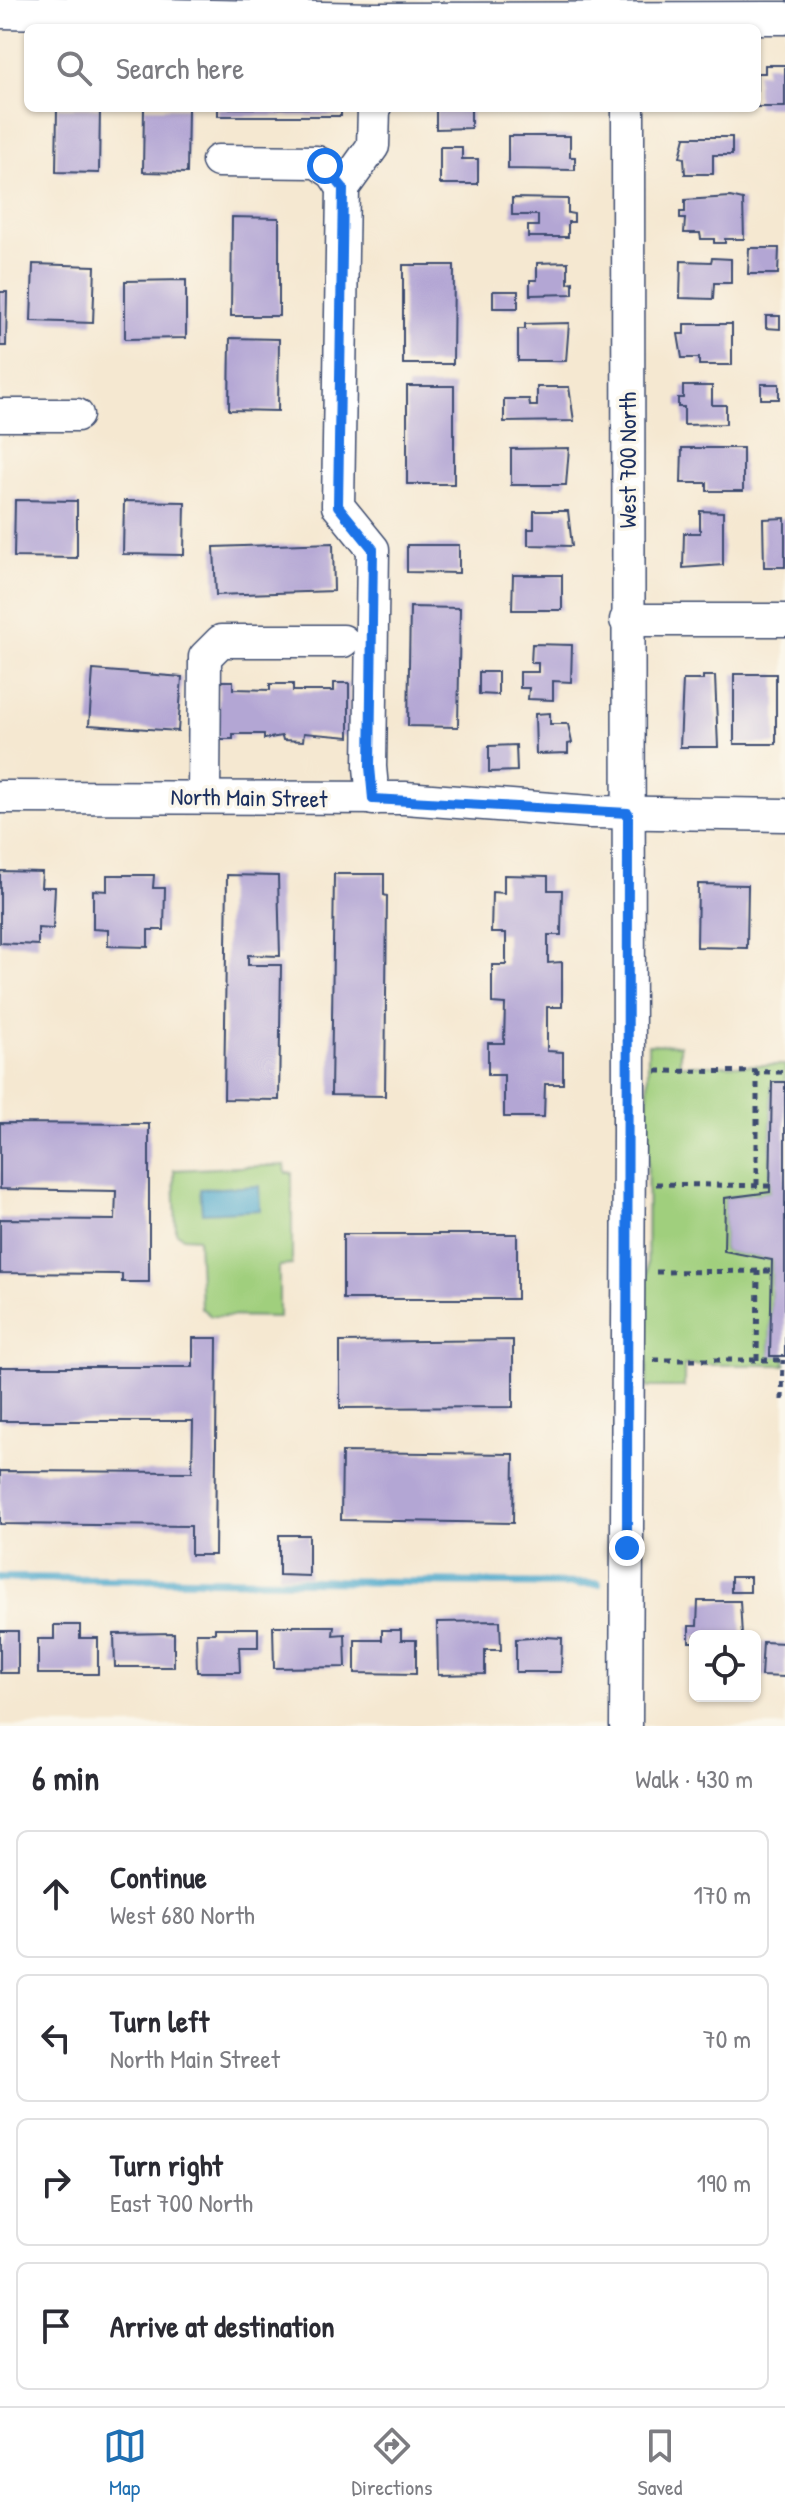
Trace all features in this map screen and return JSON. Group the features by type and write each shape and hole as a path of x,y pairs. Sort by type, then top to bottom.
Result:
{"street":[{"path":"20,8 159,7 375,23 448,9 785,18"},
{"path":"343,188 373,146 374,112"},
{"name":"West 700 North","path":"626,1726 628,112"},
{"path":"218,161 317,162 333,173 343,188 338,506 373,549 370,767 373,799"},
{"path":"0,415 77,415"},
{"path":"626,620 785,620"},
{"path":"204,796 205,657 213,645 221,641 343,641"},
{"name":"North Main Street","path":"0,797 373,799 628,813 785,815"}],"path":[{"path":"647,1071 785,1072"},
{"path":"757,1071 757,1185"},
{"path":"647,1184 771,1186"},
{"path":"757,1360 758,1271"},
{"path":"647,1272 772,1271"},
{"path":"647,1360 784,1360 782,1400"}],"green space":[{"path":"648,1044 680,1045 680,1065 785,1065 785,1082 772,1082 770,1192 725,1198 724,1251 772,1260 770,1355 785,1356 785,1365 684,1365 684,1387 647,1387"},
{"path":"285,1165 286,1173 292,1173 292,1265 279,1266 279,1317 211,1316 201,1308 198,1238 183,1237 176,1232 174,1170"}],"water":[{"path":"259,1186 260,1210 202,1213 200,1189"}],"building":[{"path":"765,65 785,65 785,107 761,107 761,73 765,73"},
{"path":"57,112 100,112 99,173 56,172"},
{"path":"144,112 188,112 187,173 143,172"},
{"path":"218,112 341,112 341,116 218,116"},
{"path":"436,112 471,112 471,128 436,129"},
{"path":"508,136 570,136 570,157 575,157 575,170 508,169"},
{"path":"685,137 732,137 732,155 713,155 713,174 685,174 684,158 680,157"},
{"path":"440,147 462,147 462,159 478,159 478,184 440,184"},
{"path":"730,197 743,200 744,239 725,239 725,243 714,243 714,239 701,239 700,233 684,233 685,219 680,219 680,212 685,212 685,200"},
{"path":"512,198 568,199 568,213 574,214 574,222 568,222 568,237 528,237 528,226 538,226 538,215 512,215"},
{"path":"232,217 279,218 279,316 231,316"},
{"path":"749,248 779,248 778,274 748,274"},
{"path":"712,258 731,259 731,283 714,283 713,299 680,298 681,261 711,262"},
{"path":"568,262 568,283 573,282 573,294 530,295 530,280 537,280 537,263"},
{"path":"33,264 95,266 93,323 31,321"},
{"path":"403,265 454,265 453,364 403,364"},
{"path":"186,280 186,338 125,339 125,281"},
{"path":"493,291 518,291 518,308 493,308"},
{"path":"0,292 7,292 6,346 0,346"},
{"path":"766,316 780,316 780,329 766,328"},
{"path":"569,323 566,361 518,361 518,329 525,329 525,324"},
{"path":"684,324 732,324 732,365 699,365 699,358 682,358 678,334 684,334"},
{"path":"230,338 279,339 278,411 229,410"},
{"path":"761,384 779,384 779,399 761,399"},
{"path":"407,386 454,386 454,484 407,484"},
{"path":"683,386 712,386 712,405 726,405 726,424 684,425 684,407 678,407 678,398 683,398"},
{"path":"537,387 569,387 574,421 504,422 504,399 529,399 530,406 537,406"},
{"path":"569,448 566,485 511,485 511,449"},
{"path":"682,448 743,448 743,491 707,491 707,483 681,483"},
{"path":"15,500 77,501 77,558 14,557"},
{"path":"124,501 185,502 184,555 123,554"},
{"path":"534,511 568,511 572,546 528,545 528,529 534,529"},
{"path":"700,511 723,512 723,565 683,568 684,533 700,533"},
{"path":"785,518 785,567 764,567 763,519"},
{"path":"333,543 334,591 216,595 214,547"},
{"path":"407,545 459,545 459,573 407,572"},
{"path":"513,575 562,575 562,610 512,610"},
{"path":"410,607 460,608 458,727 408,726"},
{"path":"532,644 572,645 571,682 553,681 553,700 528,699 529,688 520,688 520,672 538,672 538,663 531,663"},
{"path":"93,670 182,677 178,731 89,725"},
{"path":"479,672 498,672 498,695 479,694"},
{"path":"734,674 776,674 776,744 734,744"},
{"path":"703,676 715,676 718,747 680,747 683,680 703,680"},
{"path":"219,681 233,681 233,689 270,690 270,684 293,684 293,691 334,691 334,683 349,683 349,737 304,733 303,741 283,740 282,736 264,739 264,734 233,734 233,739 218,739"},
{"path":"550,713 550,724 568,724 572,743 568,744 568,753 536,754 535,714"},
{"path":"516,745 517,771 489,772 489,746"},
{"path":"0,871 42,872 41,887 55,887 53,929 38,928 38,945 0,943"},
{"path":"334,874 384,874 384,895 387,896 385,1096 331,1095"},
{"path":"107,875 154,875 153,888 165,888 164,930 148,930 148,947 108,946 108,930 93,929 93,890 107,891"},
{"path":"227,875 278,876 280,956 248,955 248,965 281,965 279,1100 224,1099"},
{"path":"504,875 548,876 548,890 562,890 561,935 548,935 548,963 562,962 562,1007 547,1007 547,1051 563,1052 563,1084 545,1084 544,1117 504,1117 504,1075 488,1075 488,1043 504,1043 505,1004 492,1003 492,965 506,965 506,933 491,933 492,892 504,893"},
{"path":"698,884 748,885 747,948 697,947"},
{"path":"772,1082 785,1082 785,1356 770,1356 772,1260 724,1251 725,1198 770,1192"},
{"path":"0,1123 149,1124 149,1282 122,1282 122,1274 0,1273 0,1219 115,1220 116,1191 0,1189"},
{"path":"343,1234 517,1234 517,1299 343,1299"},
{"path":"193,1338 217,1338 215,1555 191,1555 191,1526 0,1524 0,1471 192,1472 193,1421 0,1421 0,1367 193,1367"},
{"path":"513,1340 513,1407 340,1408 340,1342"},
{"path":"342,1452 514,1454 513,1523 341,1520"},
{"path":"279,1535 309,1535 309,1576 279,1575"},
{"path":"731,1577 750,1577 750,1592 731,1592"},
{"path":"698,1601 740,1601 742,1630 689,1630 689,1626 697,1626"},
{"path":"500,1621 501,1650 485,1650 485,1674 438,1675 437,1622"},
{"path":"54,1625 80,1625 80,1638 98,1638 98,1674 38,1674 38,1639 54,1639"},
{"path":"273,1626 334,1626 333,1635 345,1634 346,1667 274,1668"},
{"path":"215,1628 258,1628 258,1647 239,1647 240,1672 197,1672 196,1633 215,1633"},
{"path":"382,1630 401,1630 401,1640 416,1640 416,1674 355,1673 355,1640 382,1640"},
{"path":"0,1631 18,1631 18,1673 0,1673"},
{"path":"174,1633 174,1667 115,1667 114,1634"},
{"path":"562,1638 561,1672 516,1672 516,1639"},
{"path":"763,1642 785,1643 785,1677 761,1676"}],"waterway":[{"path":"0,1578 598,1584"}],"route":[{"path":"325,166 343,188 338,506 373,549 370,767 373,799 405,798 628,813 627,1548"}]}
